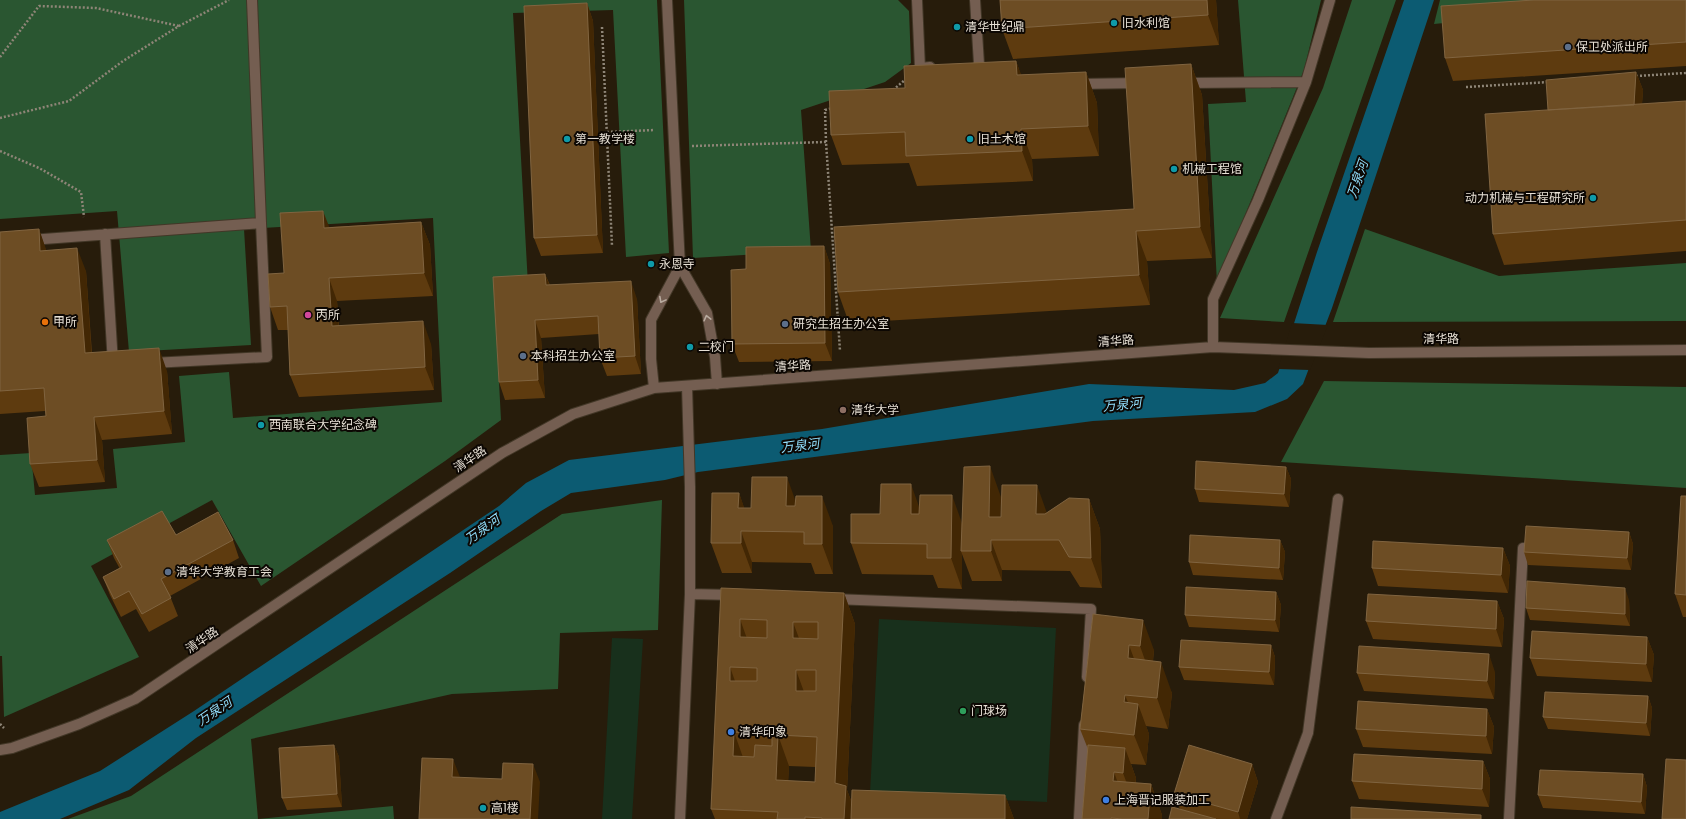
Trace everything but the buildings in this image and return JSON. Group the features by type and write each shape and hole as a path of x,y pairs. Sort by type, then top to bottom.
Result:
{"street":[{"path":"144,364 267,357 252,0"},
{"path":"667,0 680,266 707,313 715,357 717,384"},
{"path":"917,0 920,68 942,67"},
{"path":"975,0 978,66"},
{"path":"1213,347 1213,299 1258,200 1306,82 1330,0"},
{"path":"1171,83 1306,82"},
{"path":"1068,84 1148,83"},
{"path":"24,240 261,223"},
{"path":"105,234 113,365 121,365"},
{"path":"654,388 651,359 651,320 680,266"},
{"name":"清华路","path":"0,750 12,748 79,724 135,699 502,453 573,414 654,388 1213,347 1369,353 1686,350"},
{"path":"680,819 690,594 690,487 687,386"},
{"path":"1276,819 1308,733 1338,499"},
{"path":"1509,819 1523,548"},
{"path":"690,594 745,596"},
{"path":"823,599 1091,609 1086,686"},
{"path":"1079,819 1085,718"}],"path":[{"path":"0,118 69,101 123,61 179,26 229,0"},
{"path":"0,57 39,6 96,8 179,26"},
{"path":"602,27 612,246"},
{"path":"891,92 920,68"},
{"path":"1631,76 1686,73"},
{"path":"1466,87 1552,82"},
{"path":"839,106 825,110 840,351"},
{"path":"607,132 673,129"},
{"path":"674,146 826,142"},
{"path":"0,151 39,168 81,192 86,236"},
{"path":"0,724 4,728"}],"green space":[{"path":"0,0 657,0 669,253 626,257 613,10 513,13 528,285 494,287 501,420 445,461 261,586 212,500 91,566 139,657 4,717 2,656 0,656 0,455 31,453 35,495 117,488 113,449 185,442 179,376 229,372 233,418 442,402 433,218 244,229 251,345 129,352 117,211 0,219"},
{"path":"684,0 898,0 909,11 911,63 885,82 801,110 811,251 693,258"},
{"path":"1238,0 1321,0 1304,70 1217,284 1208,104 1246,102"},
{"path":"1352,0 1396,0 1284,322 1220,318 1323,88"},
{"path":"1440,0 1535,0 1536,14 1434,24"},
{"path":"1365,229 1499,276 1686,263 1686,321 1333,322"},
{"path":"1324,381 1686,387 1686,488 1281,462"},
{"path":"662,500 658,630 560,633 558,689 452,694 251,739 258,819 68,819 131,796 562,514"},
{"name":"门球场","path":"879,619 1056,628 1047,802 870,794"},
{"path":"612,638 643,639 632,819 602,819"},
{"path":"393,806 394,819 258,819"}],"water":[{"name":"万泉河","path":"1404,0 1434,0 1332,308 1303,384 1287,399 1255,412 1093,421 698,472 665,480 571,493 541,511 450,573 196,738 129,790 60,819 0,819 0,812 100,771 194,711 499,506 526,483 569,460 822,429 1089,384 1234,390 1265,383 1278,373 1317,252"}],"pier":[{"path":"1292,323 1328,325 1310,370 1278,369"}],"place":[{"name":"旧水利馆","path":"1114,23"},
{"name":"清华世纪鼎","path":"957,27"},
{"name":"保卫处派出所","path":"1568,47"},
{"name":"第一教学楼","path":"567,139"},
{"name":"旧土木馆","path":"970,139"},
{"name":"机械工程馆","path":"1174,169"},
{"name":"动力机械与工程研究所","path":"1593,198"},
{"name":"永恩寺","path":"651,264"},
{"name":"丙所","path":"308,315"},
{"name":"甲所","path":"45,322"},
{"name":"研究生招生办公室","path":"785,324"},
{"name":"二校门","path":"690,347"},
{"name":"本科招生办公室","path":"523,356"},
{"name":"清华大学","path":"843,410"},
{"name":"西南联合大学纪念碑","path":"261,425"},
{"name":"清华大学教育工会","path":"168,572"},
{"name":"门球场","path":"963,711"},
{"name":"清华印象","path":"731,732"},
{"name":"上海晋记服装加工","path":"1106,800"},
{"name":"高1楼","path":"483,808"}]}
